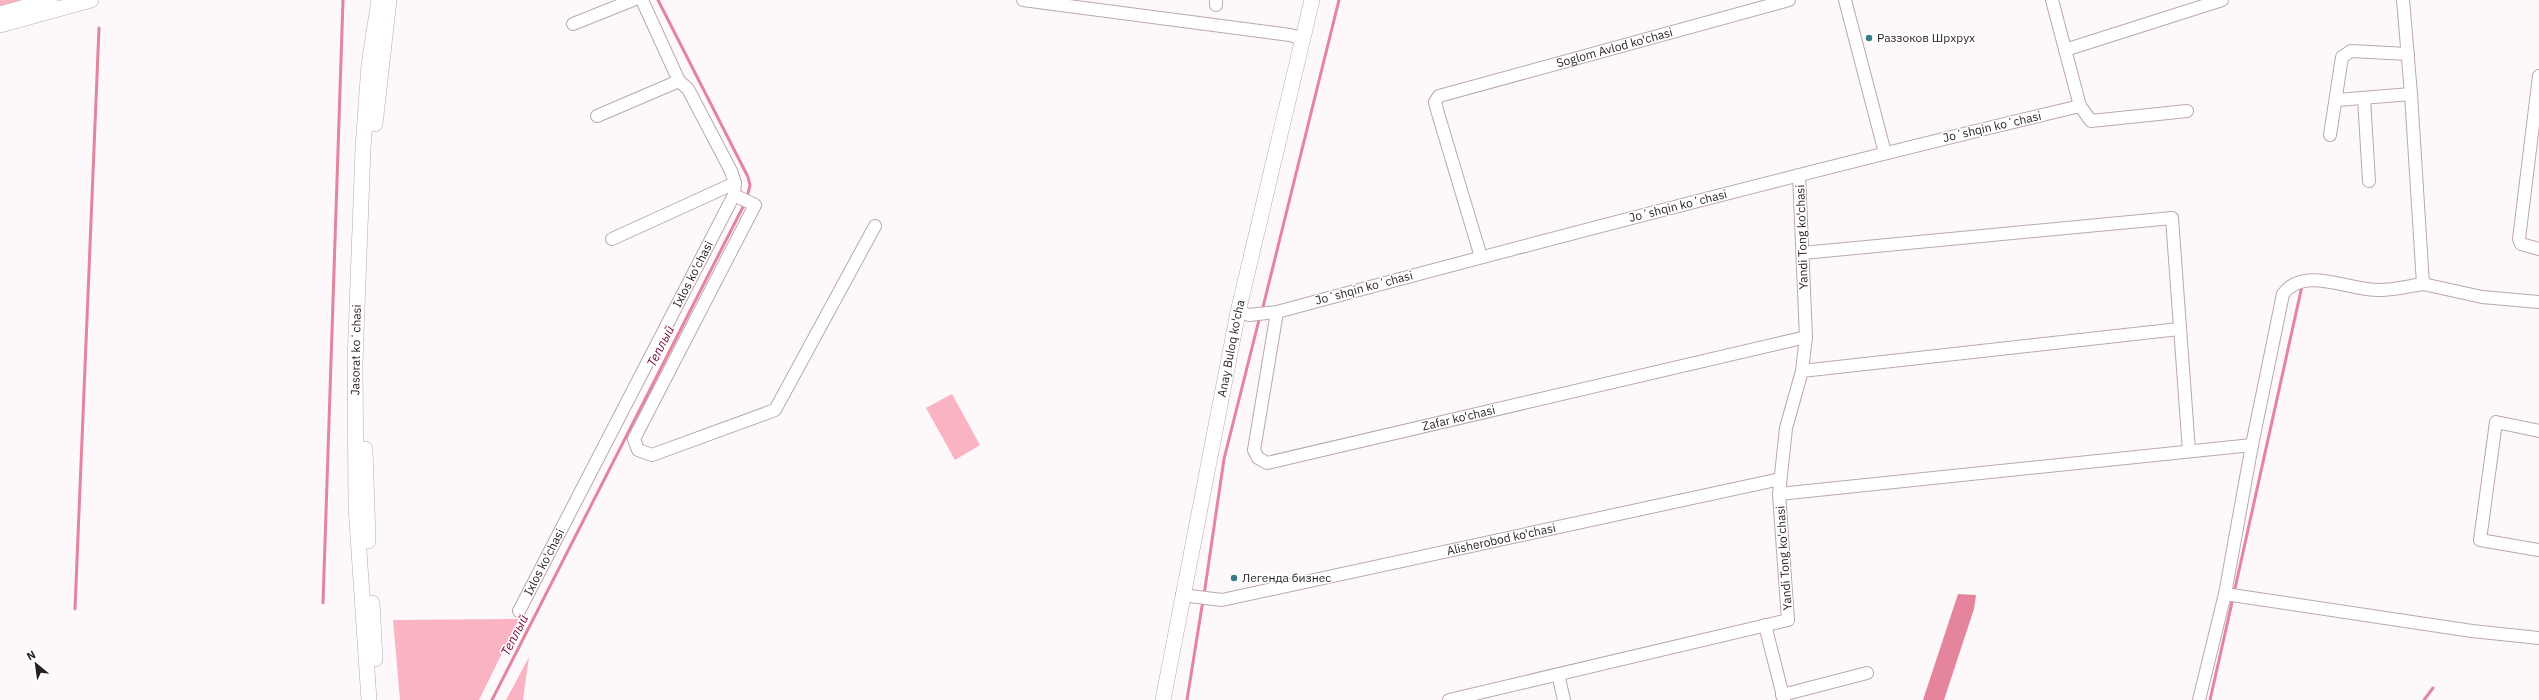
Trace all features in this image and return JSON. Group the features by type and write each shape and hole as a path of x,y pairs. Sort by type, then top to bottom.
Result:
{"main road":[{"path":"0,14 50,0"},
{"path":"0,25 91,0"},
{"name":"Jasorat koʻchasi","path":"369,700 356,506 355,362 363,148 369,65 379,0"},
{"name":"Jasorat koʻchasi","path":"379,700 368,552 365,367 371,170 389,0"},
{"name":"Anay Buloq ko'cha","path":"1163,700 1187,596 1243,313 1312,0"}],"street":[{"path":"573,24 634,0"},
{"path":"612,239 735,183 688,89 679,81 642,0"},
{"path":"1024,0 1081,4 1303,39"},
{"name":"Soglom Avlod ko'chasi","path":"1481,257 1437,110 1435,102 1439,96 1789,0"},
{"path":"1845,0 1885,152"},
{"path":"2052,0 2080,106 2091,121 2187,111"},
{"path":"2065,50 2222,0"},
{"path":"2402,0 2411,94 2423,284"},
{"path":"2330,135 2337,100 2342,57 2351,51 2408,54"},
{"path":"2539,76 2534,160 2519,239 2521,244 2539,248"},
{"path":"597,116 679,81"},
{"path":"2337,100 2411,94"},
{"path":"2364,98 2369,181"},
{"name":"Joʼshqin koʼchasi","path":"1243,313 1277,312 1799,174 2080,106"},
{"name":"Yandi Tong ko'chasi","path":"1449,700 1788,620 1779,494 1786,428 1802,371 1806,337 1799,174"},
{"name":"Ixlos ko'chasi","path":"519,611 734,195 735,183"},
{"path":"734,195 750,203 634,439 638,450 652,455 775,410 875,226"},
{"path":"1803,253 2172,218 2189,450"},
{"path":"2199,700 2231,595 2252,445 2283,294 2290,285 2307,280 2379,290 2423,284 2482,297 2539,302"},
{"name":"Zafar ko'chasi","path":"1277,312 1254,450 1258,458 1267,463 1806,337"},
{"path":"1802,371 2179,329"},
{"path":"2539,431 2496,422 2480,540 2539,550"},
{"path":"1779,494 2189,450 2252,445"},
{"name":"Alisherobod ko'chasi","path":"1187,596 1222,600 1780,479"},
{"path":"2231,595 2472,631 2539,638"},
{"path":"1765,625 1783,698 1867,673"},
{"path":"1558,674 1564,700"}],"shaded area":[{"path":"0,0 29,0 0,9"},
{"path":"952,394 980,445 955,460 926,408"},
{"path":"1958,594 1976,595 1974,609 1944,700 1923,700"},
{"path":"519,619 479,700 400,700 393,620"},
{"path":"529,657 523,700 506,700"}],"waterway":[{"path":"323,603 343,0"},
{"name":"Теплый","path":"658,0 748,177 750,185 747,198"},
{"path":"1262,311 1339,0"},
{"path":"75,609 99,28"},
{"name":"Теплый","path":"492,700 745,203"},
{"path":"2234,593 2302,286"},
{"path":"1204,595 1224,459 1260,316"},
{"path":"2210,700 2233,598"},
{"path":"1187,700 1203,600"},
{"path":"2424,700 2433,688"}],"place":[{"name":"Раззоков Шрхрух","path":"1869,38"},
{"name":"Легенда бизнес","path":"1234,578"}]}
